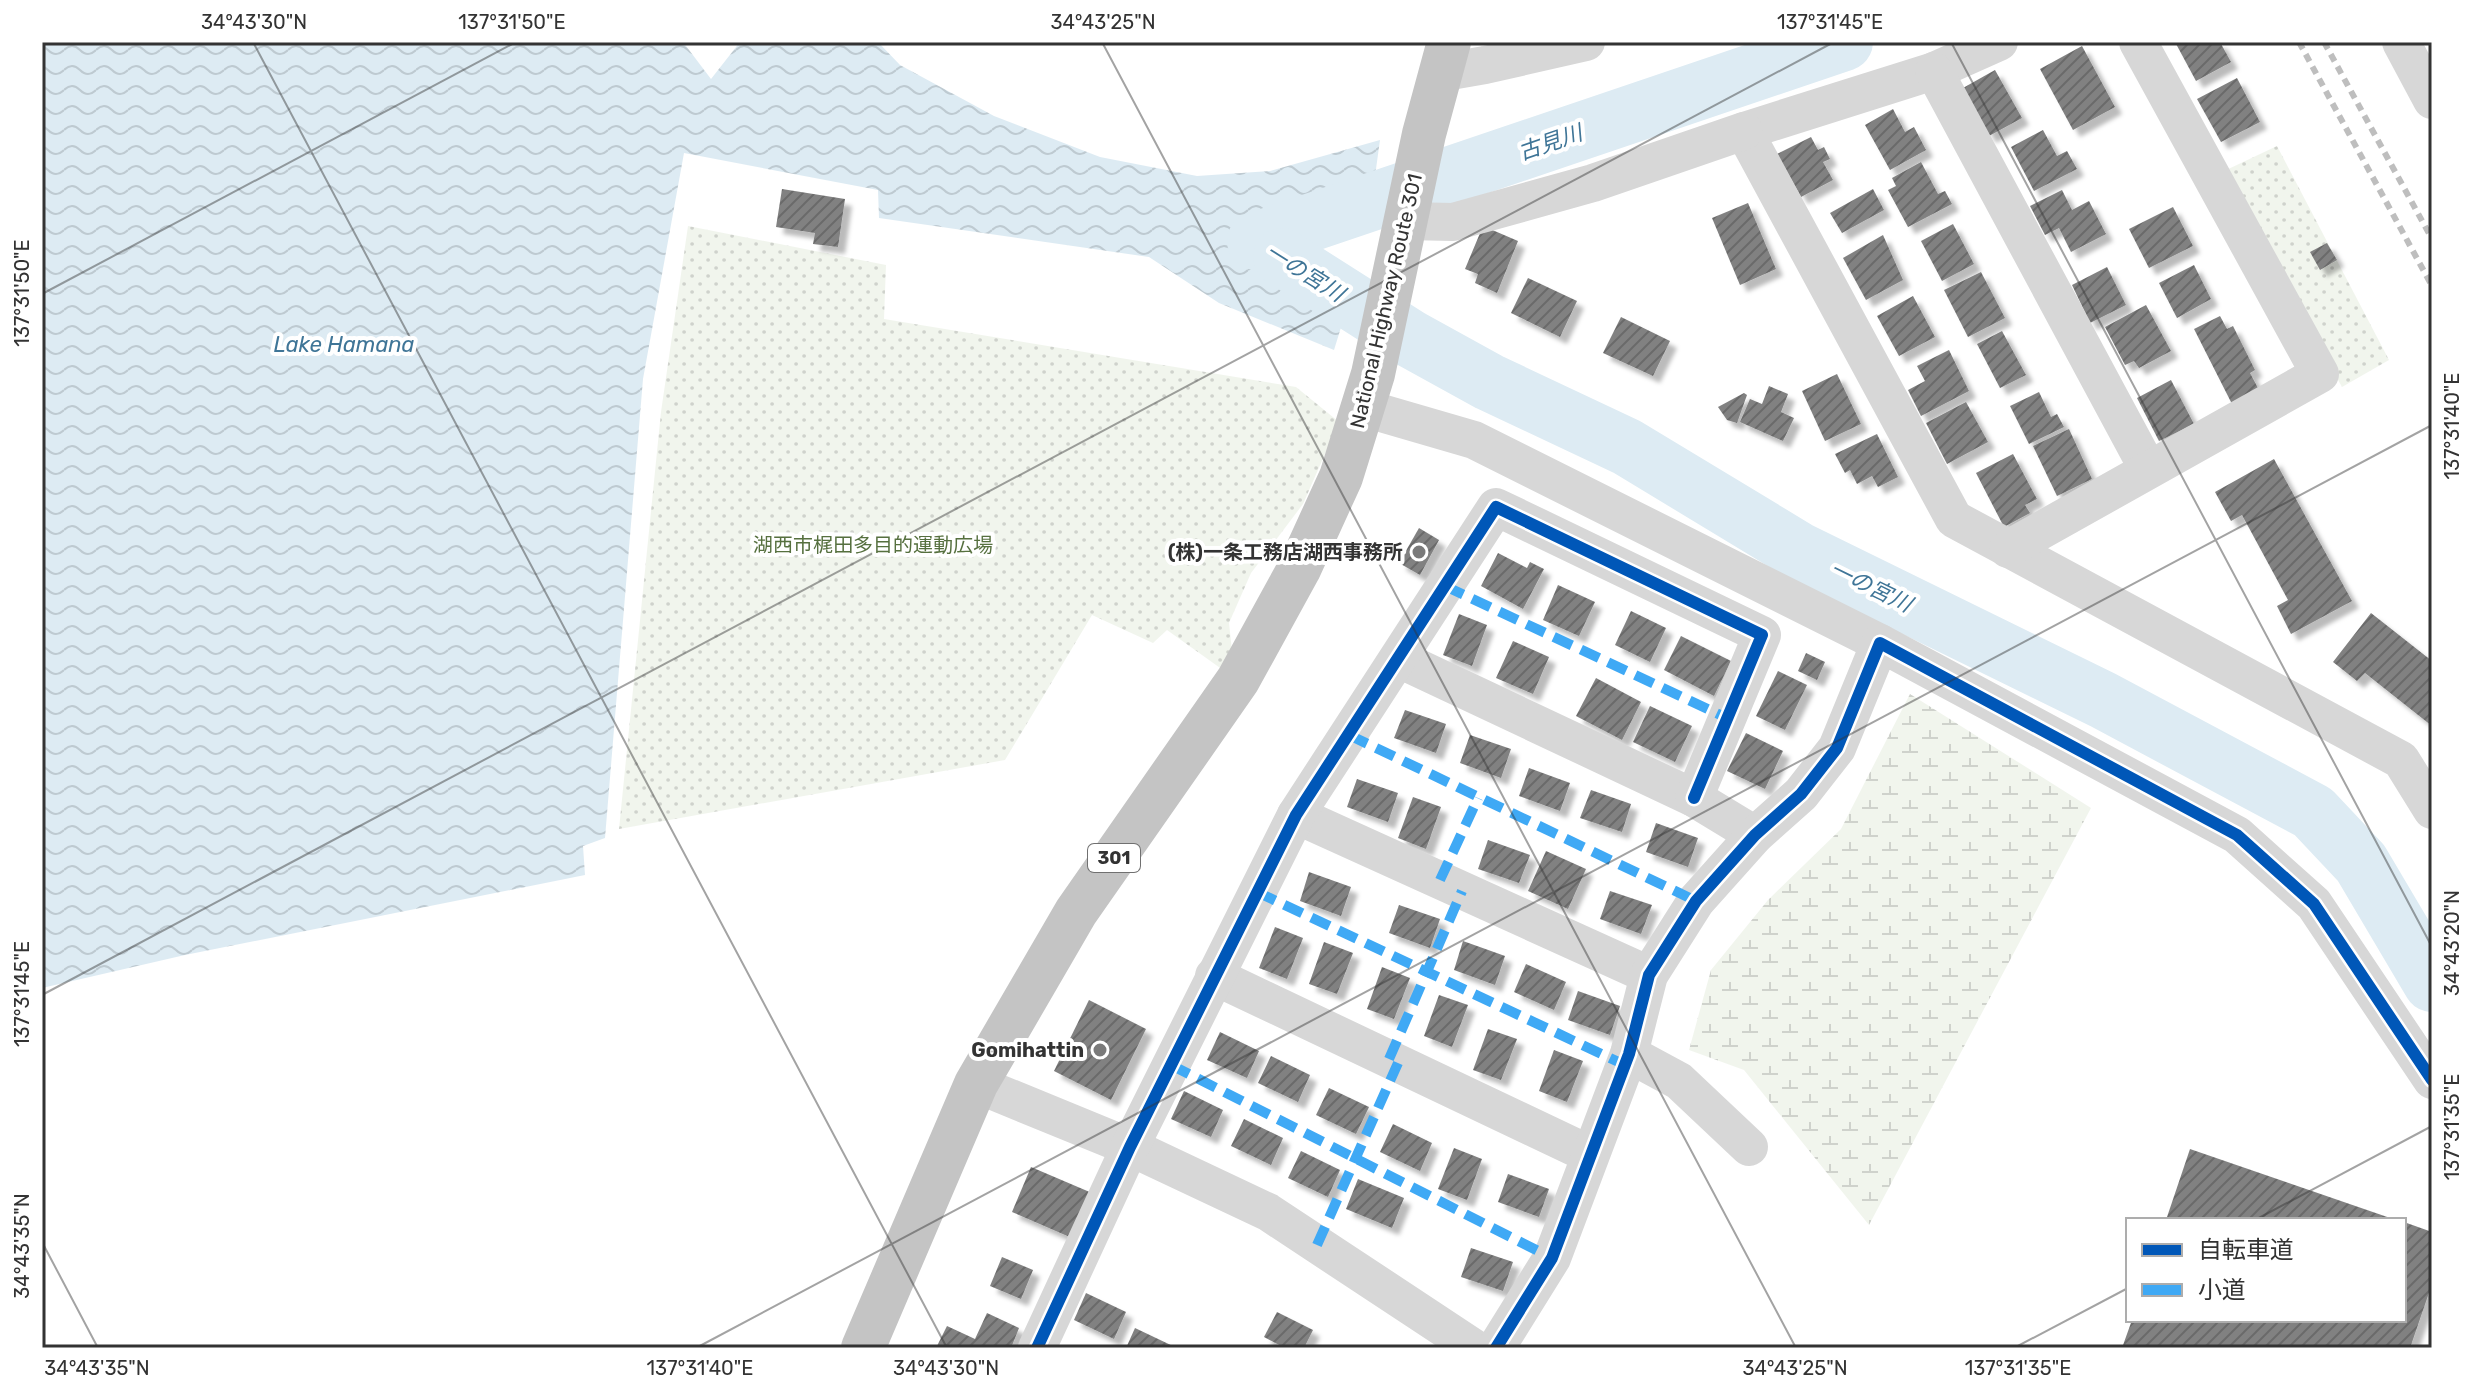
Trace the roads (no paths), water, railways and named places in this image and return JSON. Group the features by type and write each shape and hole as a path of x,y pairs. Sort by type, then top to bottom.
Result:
{"highway":[{"name":"National Highway Route 301","path":"863,1348 976,1084 1076,912 1238,680 1299,569 1335,490 1369,391 1424,134 1444,57"}],"street":[{"path":"1444,57 1485,65 1586,42"},
{"path":"1408,214 1453,222 1593,183 1934,71 1999,42"},
{"path":"2008,549 2320,374 2138,42"},
{"path":"2401,42 2429,88"},
{"path":"1934,71 2148,469"},
{"path":"1744,131 1954,519 2401,760 2432,810"},
{"path":"1369,391 1406,418 1474,440 1880,643 2237,835 2314,904 2432,1080"},
{"path":"1037,1348 1130,1147 1296,815 1496,507 1762,635 1694,798"},
{"path":"1496,1348 1552,1258 1629,1054 1649,975 1696,901 1755,835 1801,794 1837,748 1880,643"},
{"path":"1399,659 1694,798 1755,835"},
{"path":"1296,815 1649,975"},
{"path":"1214,976 1589,1154"},
{"path":"1629,1054 1679,1081 1749,1147"},
{"path":"976,1084 1130,1147 1268,1212 1474,1348"}],"water":[{"name":"Lake Hamana","path":"42,42 683,42 711,79 740,42 878,42 900,65 994,116 1100,157 1197,176 1270,171 1380,140 1372,198 1318,213 1298,225 1291,243 1352,292 1334,350 1219,303 1149,257 879,218 878,190 684,153 643,379 605,838 583,846 585,875 185,955 42,988"}],"waterway":[{"name":"古見川","path":"1256,241 1844,42"},
{"name":"一の宮川","path":"1282,257 1411,339 1489,382 1627,447 1799,551 2103,700 2313,812 2361,863 2432,983"}],"railway":[{"path":"2299,42 2432,286"},
{"path":"2324,42 2432,239"}],"place":[{"name":"(株)一条工務店湖西事務所","path":"1419,552"},
{"name":"Gomihattin","path":"1100,1050"}],"park label":[{"name":"湖西市梶田多目的運動広場","path":"873,545"}]}
